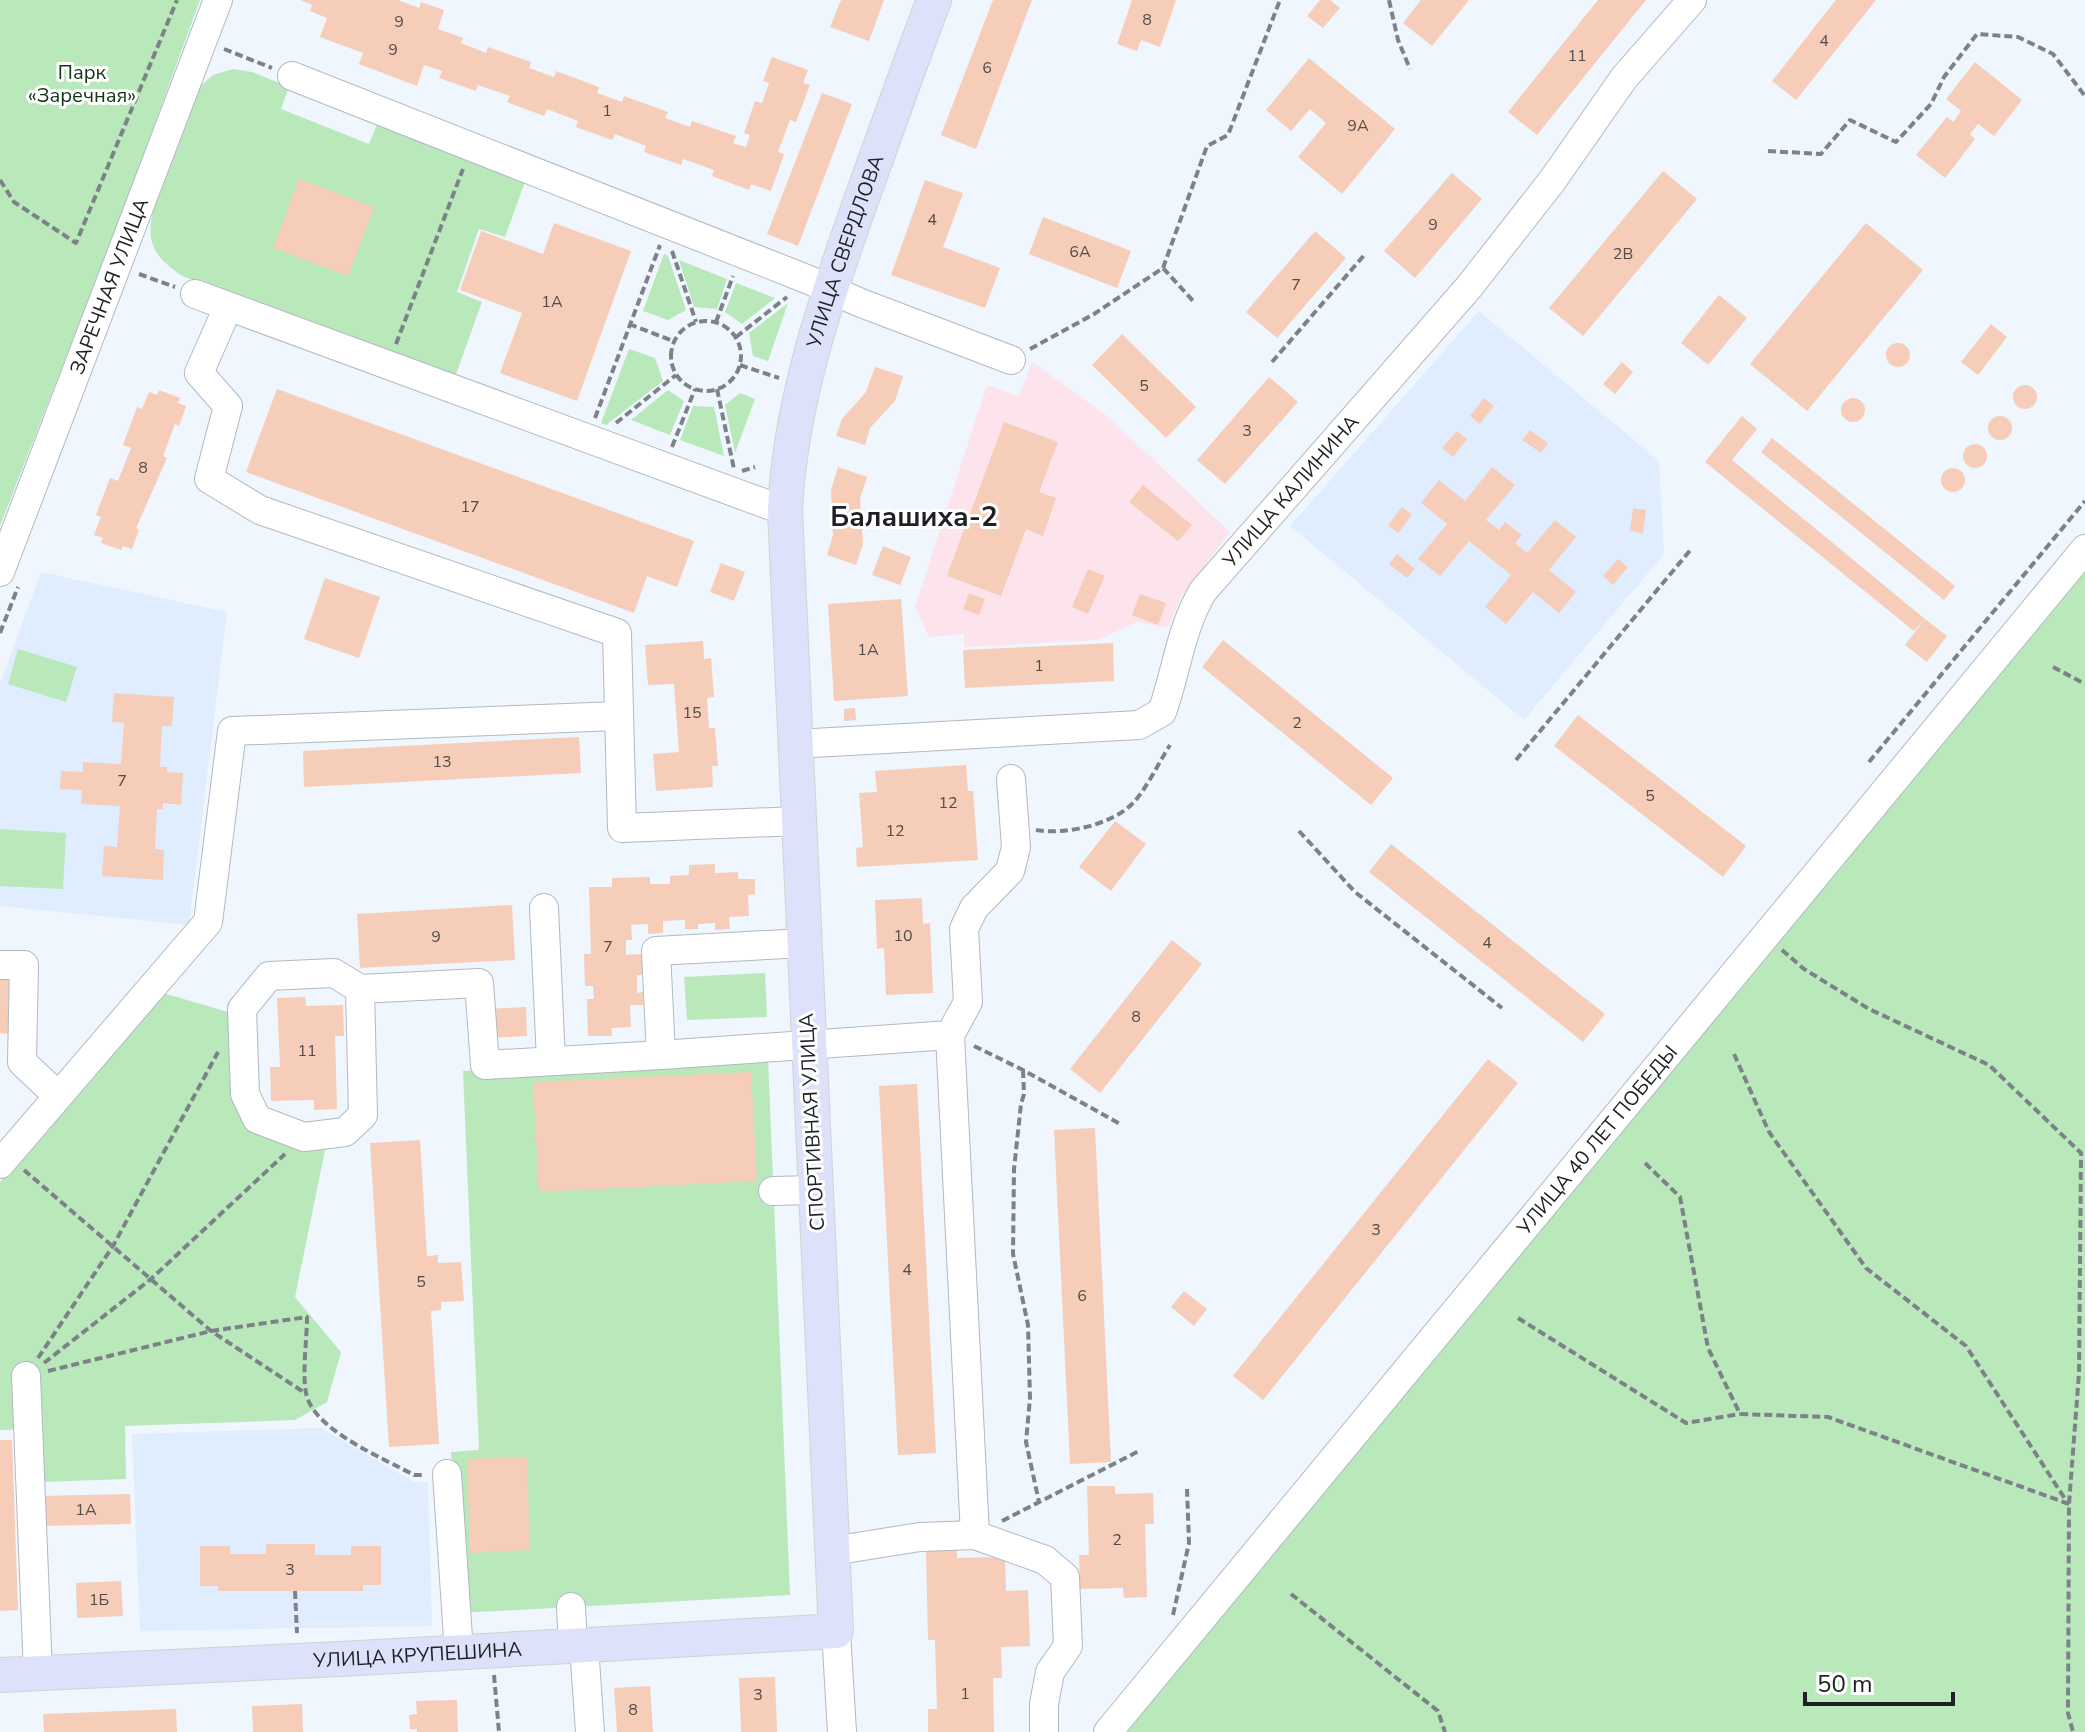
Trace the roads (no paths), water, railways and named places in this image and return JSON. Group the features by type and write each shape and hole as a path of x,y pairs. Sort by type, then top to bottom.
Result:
{"main road":[{"name":"УЛИЦА СВЕРДЛОВА","path":"785,511 793,440 809,357 829,289 934,0"},
{"name":"СПОРТИВНАЯ УЛИЦА","path":"785,511 836,1631"},
{"name":"УЛИЦА КРУПЕШИНА","path":"0,1675 836,1631"}],"street":[{"name":"ЗАРЕЧНАЯ УЛИЦА","path":"0,572 218,0"},
{"name":"УЛИЦА КАЛИНИНА","path":"795,744 1139,725 1162,712 1190,613 1203,591 1469,287 1552,181 1624,78 1692,0"},
{"path":"292,76 1011,360"},
{"path":"195,294 785,511"},
{"path":"228,307 199,373 228,406 209,479 260,510 617,633 622,828 798,821"},
{"name":"УЛИЦА 40 ЛЕТ ПОБЕДЫ","path":"1108,1732 2085,549"},
{"path":"4,1159 208,922 232,731 618,716"},
{"path":"975,1535 950,1035 968,1002 964,929 974,908 1010,871 1016,847 1011,779"},
{"path":"544,908 551,1061"},
{"path":"661,1055 656,951 803,943"},
{"path":"0,965 24,965 22,1062 58,1096"},
{"path":"360,989 363,1115 345,1132 304,1137 257,1119 245,1094 242,1009 269,976 334,973 360,989 479,983 485,1065 950,1035"},
{"path":"773,1191 815,1190"},
{"path":"26,1376 38,1673"},
{"path":"447,1474 459,1653"},
{"path":"832,1551 920,1537 975,1535 1045,1560 1065,1577 1068,1646 1050,1672 1044,1704 1044,1732"},
{"path":"571,1607 590,1732"},
{"name":"СПОРТИВНАЯ УЛИЦА","path":"836,1631 842,1732"}],"district":[{"name":"Балашиха-2","path":"914,517"}],"park label":[{"name":"Парк «Заречная»","path":"82,84"}]}
